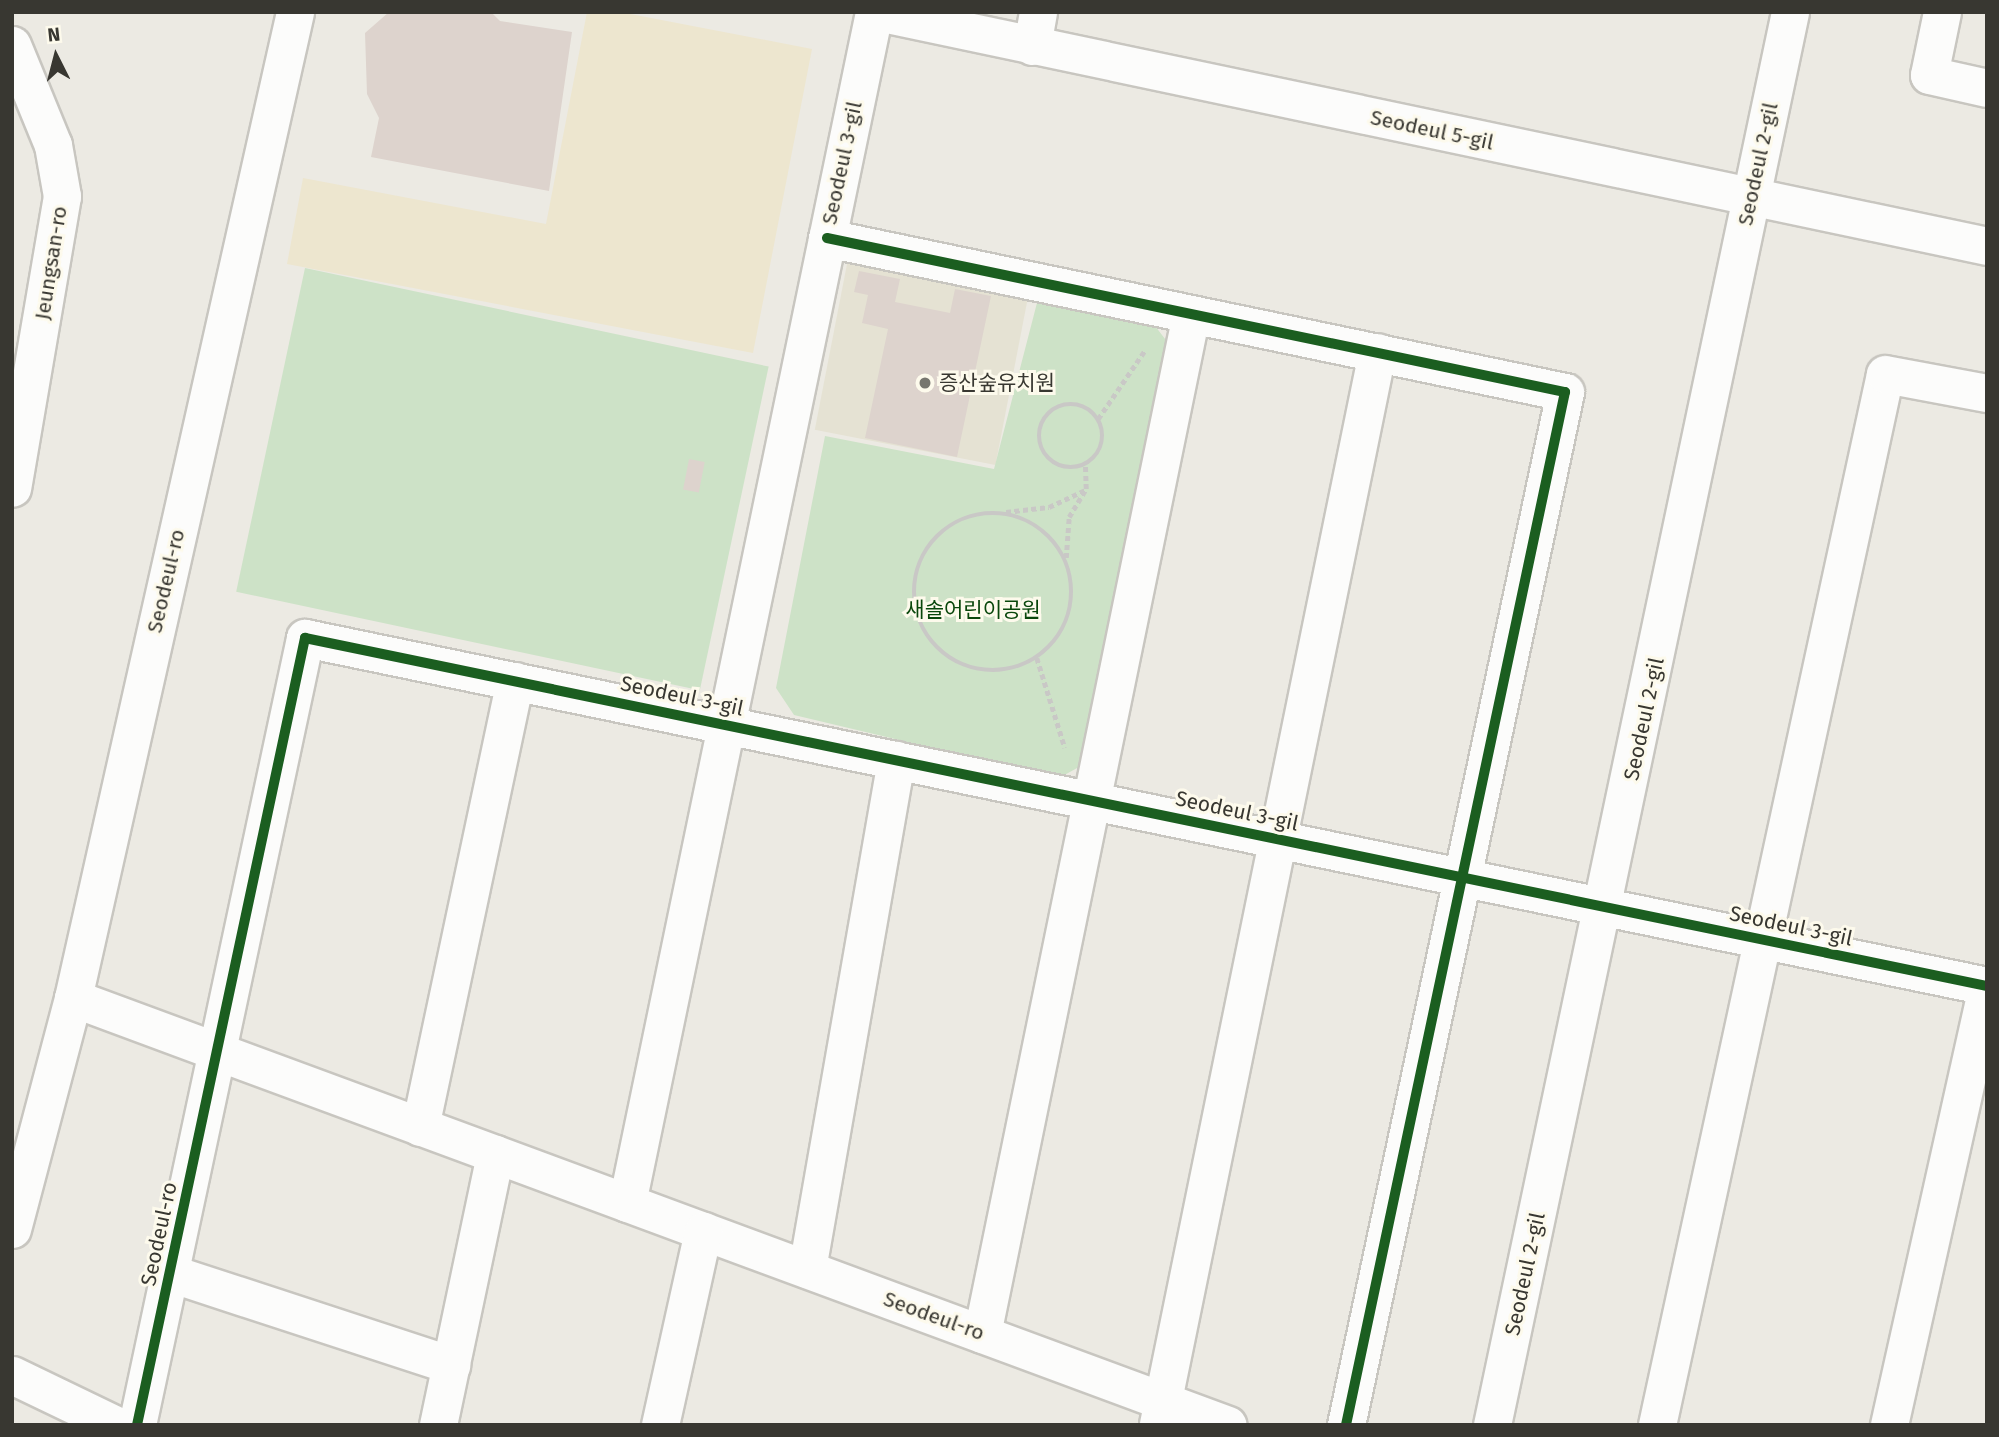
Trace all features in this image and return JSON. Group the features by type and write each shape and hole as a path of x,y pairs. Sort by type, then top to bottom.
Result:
{"street":[{"name":"Seodeul-ro","path":"295,12 72,998 982,1334 1161,1413 1228,1425"},
{"name":"Seodeul 5-gil","path":"875,12 1035,29 1750,197 1987,246"},
{"name":"Seodeul 3-gil","path":"627,1203 723,724 875,12"},
{"name":"Seodeul 2-gil","path":"1492,1425 1605,907 1790,12"},
{"path":"1942,12 1929,75 1987,88"},
{"name":"Jeungsan-ro","path":"12,45 53,145 62,196 12,488"},
{"path":"827,238 1565,392 1465,878 1346,1425"},
{"path":"982,1334 1094,802 1191,314"},
{"name":"Seodeul 3-gil","path":"1161,1413 1377,352"},
{"name":"Seodeul 3-gil","path":"1657,1425 1765,940 1885,374 1987,393"},
{"name":"Seodeul 3-gil","path":"219,1052 305,638 1987,986 1889,1425"},
{"path":"420,1127 515,681"},
{"path":"807,1269 896,760"},
{"path":"12,1229 72,998"},
{"name":"Seodeul-ro","path":"137,1425 219,1052"},
{"path":"438,1425 495,1154"},
{"path":"660,1425 703,1231"},
{"path":"170,1273 451,1365"},
{"path":"12,1375 116,1425"}],"path":[{"path":"1098,419 1070,404 1051,412 1040,429 1042,448 1055,464 1085,465 1100,450 1098,419 1153,339"},
{"path":"1085,465 1086,489 1069,517 1066,559 1070,613 1059,638 1037,658 1017,668 967,667 927,637 916,614 918,564 930,542 975,514 1049,507 1086,489"},
{"path":"1002,512 1028,520 1066,559"},
{"path":"1037,658 1068,760"}],"shaded area":[{"path":"848,259 1029,294 995,465 815,430"}],"green space":[{"path":"305,268 769,367 700,690 236,592"},
{"name":"새솔어린이공원","path":"1038,299 1152,322 1172,348 1088,762 1059,778 794,715 776,688 825,436 994,469"}],"sand":[{"path":"587,12 620,12 812,49 753,353 287,264 303,178 546,224"}],"building":[{"path":"389,12 491,12 500,21 572,32 549,191 371,157 379,118 367,94 365,33"},
{"name":"증산숲유치원","path":"859,271 900,279 895,302 950,313 955,289 991,296 957,457 865,438 888,329 862,323 868,295 854,292"},
{"path":"689,459 705,462 699,492 683,489"}],"cycle path":[{"path":"827,238 1565,392 1346,1425"},
{"path":"137,1425 305,638 1987,986"}],"place":[{"name":"증산숲유치원","path":"925,383"}]}
